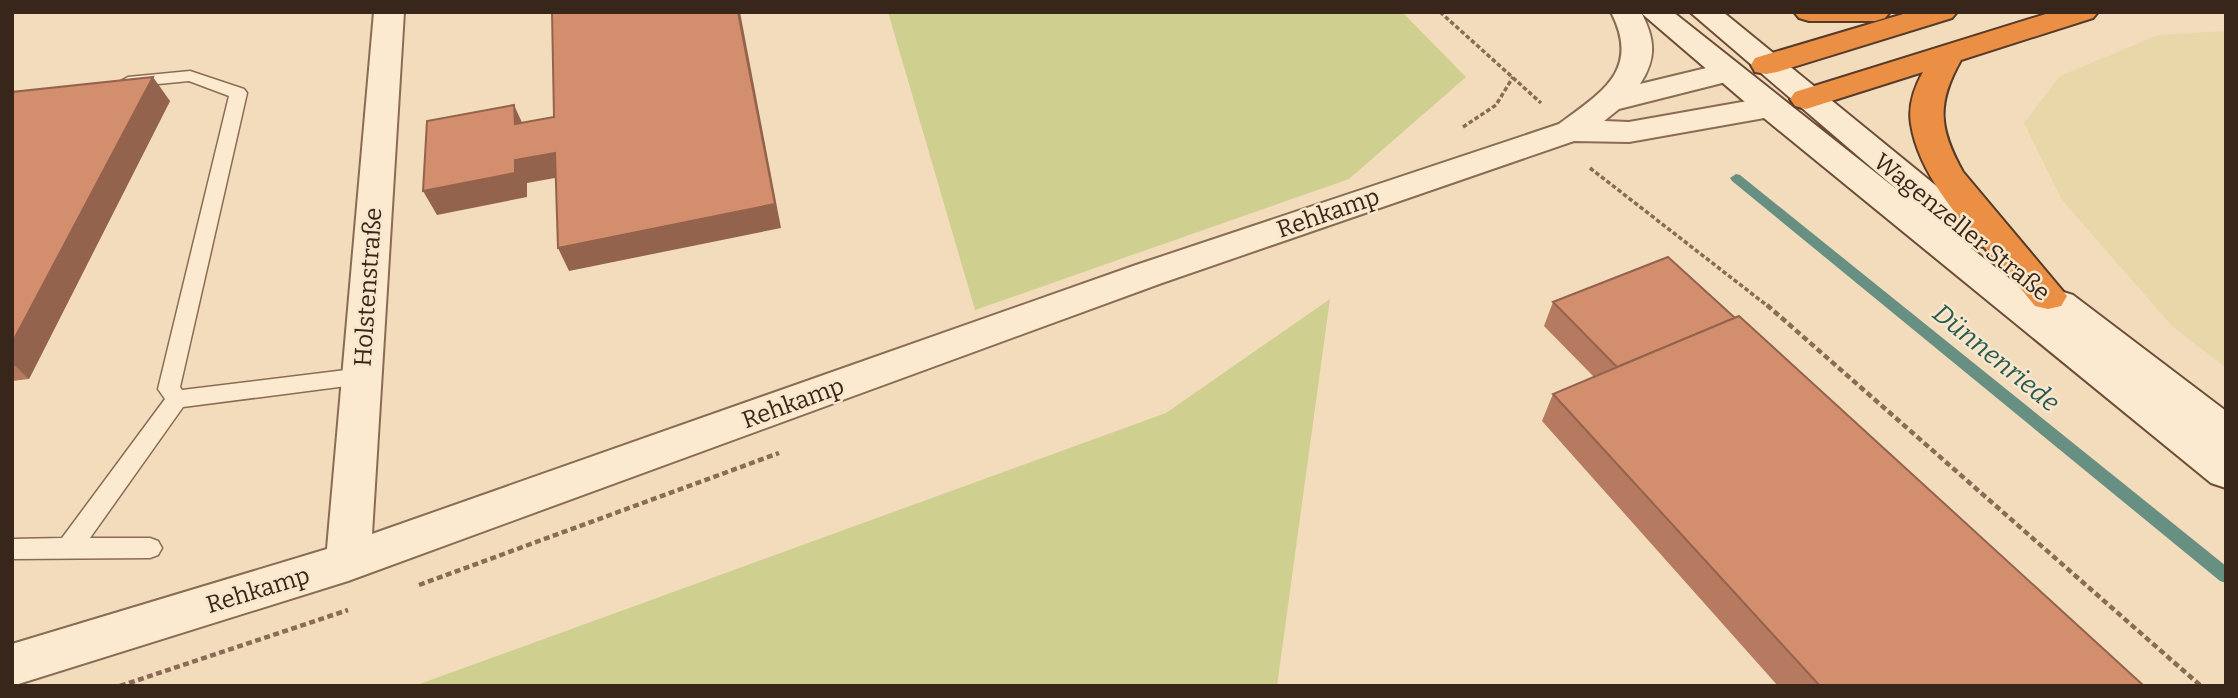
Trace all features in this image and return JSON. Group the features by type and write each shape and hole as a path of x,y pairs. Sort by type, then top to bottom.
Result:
{"highway":[{"path":"1809,12 1875,12"},
{"path":"1766,65 1942,12"},
{"path":"1806,99 2083,12"},
{"path":"1950,53 1936,75 1927,98 1928,129 1941,166 1982,222 2028,268 2048,296"}],"street":[{"name":"Holstenstraße","path":"348,562 389,12"},
{"name":"Rehkamp","path":"12,666 348,562 1149,274 1571,131 1610,101 1634,72 1639,45 1632,20 1626,12"},
{"path":"1655,12 2226,471"},
{"name":"Wagenzeller Straße","path":"1705,12 1806,99 2048,296 2226,434"},
{"name":"Rehkamp","path":"1610,101 1766,65"},
{"name":"Rehkamp","path":"1571,131 1629,132 1806,99"}],"lane":[{"path":"108,84 190,76 238,93 169,389 177,399"},
{"path":"69,548 177,399 362,376"},
{"path":"12,549 149,548"}],"path":[{"path":"1440,12 1571,131 1590,168 1750,290 2201,686"}],"shaded area":[{"path":"2226,31 2226,368 2172,326 2062,200 2024,123 2060,76 2158,35"}],"green space":[{"path":"888,12 1402,12 1466,77 1349,179 975,310"},
{"path":"1330,299 1277,686 414,686 1166,413"}],"building":[{"path":"552,12 738,12 775,204 558,248 555,153 515,160 515,173 423,191 427,121 514,105 515,124 554,117"},
{"path":"153,77 12,343 12,92"},
{"path":"1668,257 1735,318 1617,367 1553,302"},
{"path":"1739,316 2144,686 1820,686 1553,394"}],"waterway":[{"name":"Dünnenriede","path":"1736,178 2226,576"}]}
